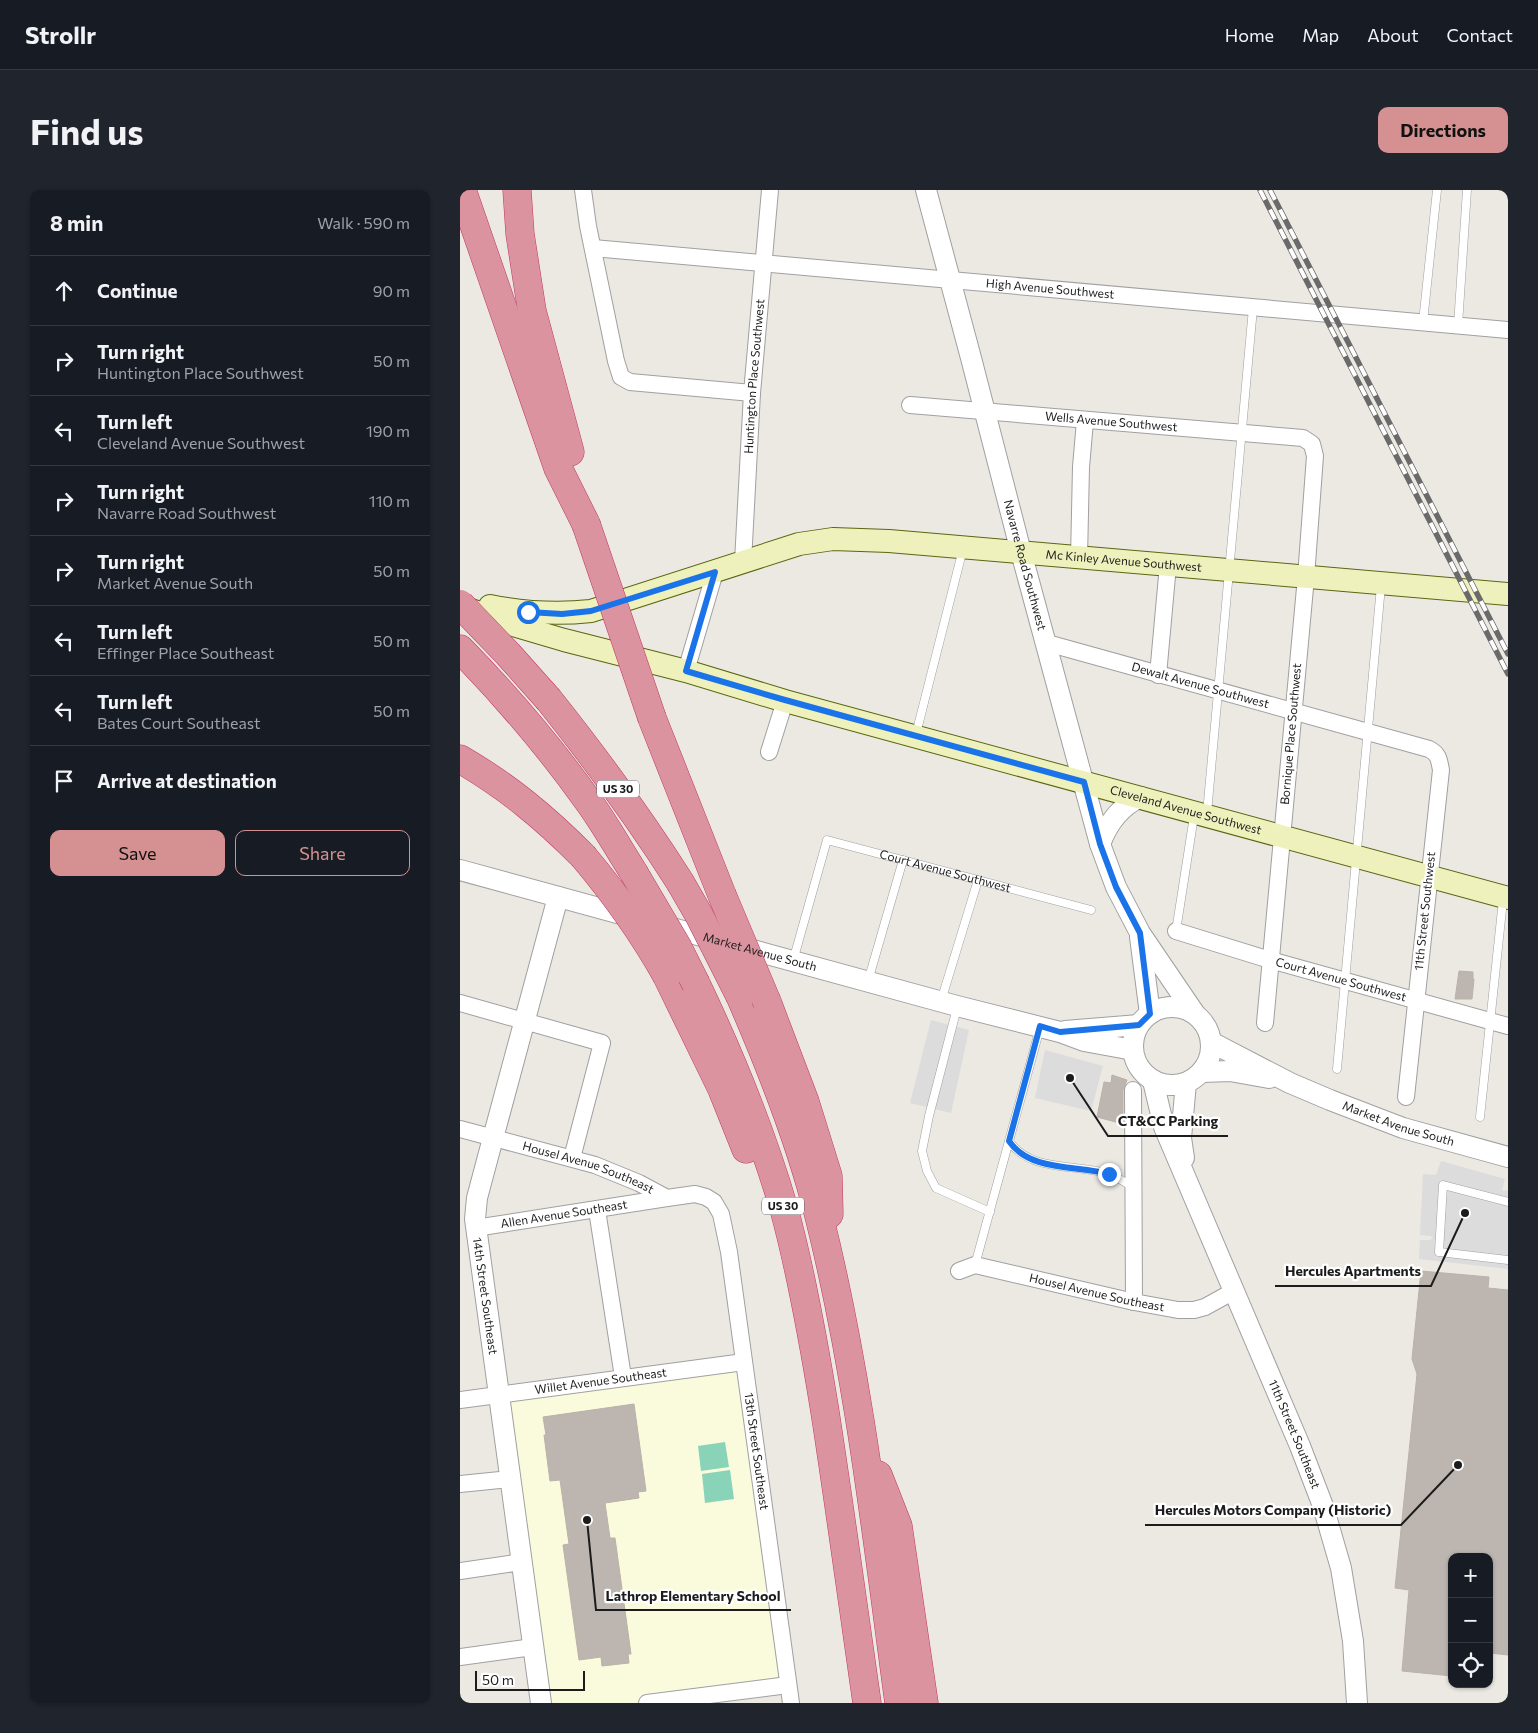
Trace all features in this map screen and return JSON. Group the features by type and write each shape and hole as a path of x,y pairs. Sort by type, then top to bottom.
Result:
{"highway":[{"path":"462,190 558,468 586,524"},
{"path":"517,190 520,234 532,311 577,478 586,524 652,718 722,895 767,1002 804,1102 828,1176 830,1261"},
{"name":"US 30","path":"460,605 508,654 549,700 613,782 680,882 707,930 740,996 777,1083 818,1214 830,1261 848,1352 899,1703"},
{"path":"460,649 511,714"},
{"path":"460,673 511,714"},
{"name":"US 30","path":"511,714 544,762 580,808 616,843 677,946 725,1044 768,1158 784,1210 806,1303 829,1439 867,1703"},
{"path":"460,759 511,791 538,812 583,856 623,906 667,976 722,1089 760,1188 776,1245 798,1344 829,1439"},
{"path":"861,1433 898,1526 924,1703"}],"main road":[{"name":"Mc Kinley Avenue Southwest","path":"460,600 528,612 562,614 591,611 799,544 833,539 963,547 1508,594"},
{"name":"Cleveland Avenue Southwest","path":"460,605 555,637 686,671 915,736 1506,897"}],"street":[{"path":"583,190 616,361 621,376 630,382 752,394"},
{"name":"Huntington Place Southwest","path":"742,562 752,394 770,190"},
{"name":"Navarre Road Southwest","path":"926,190 1100,844 1116,887 1140,933 1195,1014"},
{"name":"High Avenue Southwest","path":"593,248 1508,330"},
{"name":"Wells Avenue Southwest","path":"910,405 1303,438 1312,444"},
{"path":"1078,558 1081,467 1085,421"},
{"name":"Bornique Place Southwest","path":"1265,1023 1306,578 1315,456 1312,444"},
{"path":"1158,674 1168,566"},
{"path":"686,671 715,572"},
{"name":"Dewalt Avenue Southwest","path":"1046,643 1430,749 1438,756"},
{"path":"769,752 785,700"},
{"name":"11th Street Southwest","path":"1406,1097 1441,770 1438,756"},
{"path":"1100,844 1116,814 1128,804 1141,797"},
{"name":"Market Avenue South","path":"460,871 1040,1026 1084,1041 1133,1050"},
{"name":"14th Street Southeast","path":"541,1703 498,1395 468,1229 475,1215 493,1138 558,897"},
{"name":"Court Avenue Southwest","path":"1176,931 1270,960 1508,1026"},
{"name":"Navarre Road Southwest","path":"1140,933 1144,1019"},
{"path":"460,1004 602,1043 572,1158"},
{"path":"1171,1006 1184,1008 1195,1014 1204,1023 1210,1035 1212,1048 1209,1061 1194,1077 1180,1085 1166,1086 1154,1081 1143,1073 1136,1062 1133,1050 1134,1037 1144,1019 1158,1009 1171,1006"},
{"name":"Market Avenue South","path":"1060,1032 1144,1019"},
{"name":"Market Avenue South","path":"1211,1042 1330,1100 1404,1128 1508,1157"},
{"name":"Market Avenue South","path":"1194,1077 1230,1071 1290,1082"},
{"name":"11th Street Southeast","path":"1186,1178 1181,1138 1194,1077"},
{"name":"11th Street Southeast","path":"1154,1081 1164,1127 1300,1446 1323,1506 1341,1568 1353,1641 1357,1703"},
{"path":"1133,1090 1134,1302"},
{"name":"Housel Avenue Southeast","path":"460,1129 572,1158 620,1174 667,1198 696,1194 706,1196 714,1202"},
{"name":"Allen Avenue Southeast","path":"468,1229 667,1198"},
{"name":"13th Street Southeast","path":"714,1202 723,1220 727,1239 791,1703"},
{"path":"597,1210 623,1377"},
{"path":"959,1271 975,1265"},
{"name":"Housel Avenue Southeast","path":"975,1265 1174,1310 1190,1310 1208,1305 1234,1291"},
{"name":"Willet Avenue Southeast","path":"460,1400 744,1362"},
{"path":"460,1484 510,1479"},
{"path":"460,1572 522,1562"},
{"path":"460,1657 533,1647"},
{"path":"647,1703 667,1702 788,1685"}],"lane":[{"path":"1423,322 1437,190"},
{"path":"1458,326 1467,190"},
{"path":"1176,931 1201,813 1218,692 1253,308"},
{"path":"915,736 963,547"},
{"path":"1337,1069 1381,584"},
{"name":"Court Avenue Southwest","path":"793,961 827,840 1091,910"},
{"path":"868,981 903,860"},
{"path":"978,880 949,1003 922,1151 927,1171 936,1188 990,1212"},
{"path":"1480,1117 1506,897"},
{"path":"975,1265 1040,1026"},
{"path":"1009,1141 1018,1152 1032,1159 1057,1166 1104,1172 1134,1188"},
{"path":"1508,1202 1443,1185 1439,1252 1508,1260"}],"shaded area":[{"path":"931,1020 969,1030 951,1113 910,1103"},
{"path":"1045,1050 1103,1066 1091,1111 1035,1098"},
{"path":"1441,1161 1505,1179 1502,1190 1507,1191 1508,1188 1508,1269 1419,1259 1420,1240 1430,1240 1433,1238 1420,1235 1423,1174 1436,1175"},
{"path":"744,1362 788,1685 647,1703 541,1703 498,1395"}],"green space":[{"path":"725,1442 729,1467 701,1471 698,1446"},
{"path":"730,1470 734,1499 705,1503 702,1474"}],"building":[{"path":"1459,971 1473,972 1472,999 1455,999"},
{"path":"1112,1075 1127,1080 1123,1090 1123,1124 1097,1117 1104,1082 1111,1083"},
{"path":"1421,1271 1489,1277 1488,1288 1508,1290 1508,1655 1493,1653 1493,1553 1448,1553 1448,1676 1402,1671 1409,1590 1395,1588 1417,1374 1412,1359"},
{"path":"634,1404 646,1491 638,1492 639,1498 605,1503 610,1538 615,1538 631,1654 628,1654 629,1663 602,1666 601,1657 579,1660 563,1545 569,1544 560,1480 550,1481 543,1417"}],"railway":[{"path":"1260,190 1508,674"},
{"path":"1270,190 1508,654"}],"place":[{"name":"CT&CC Parking","path":"1070,1078"},
{"name":"Hercules Apartments","path":"1465,1213"},
{"name":"Hercules Motors Company (Historic)","path":"1458,1465"},
{"name":"Lathrop Elementary School","path":"587,1520"}],"route":[{"path":"528,612 562,614 591,611 715,572 686,671 1084,782 1100,844 1116,887 1140,933 1150,1014 1139,1025 1060,1032 1040,1026 1009,1141 1020,1154 1038,1161 1109,1174"}]}
